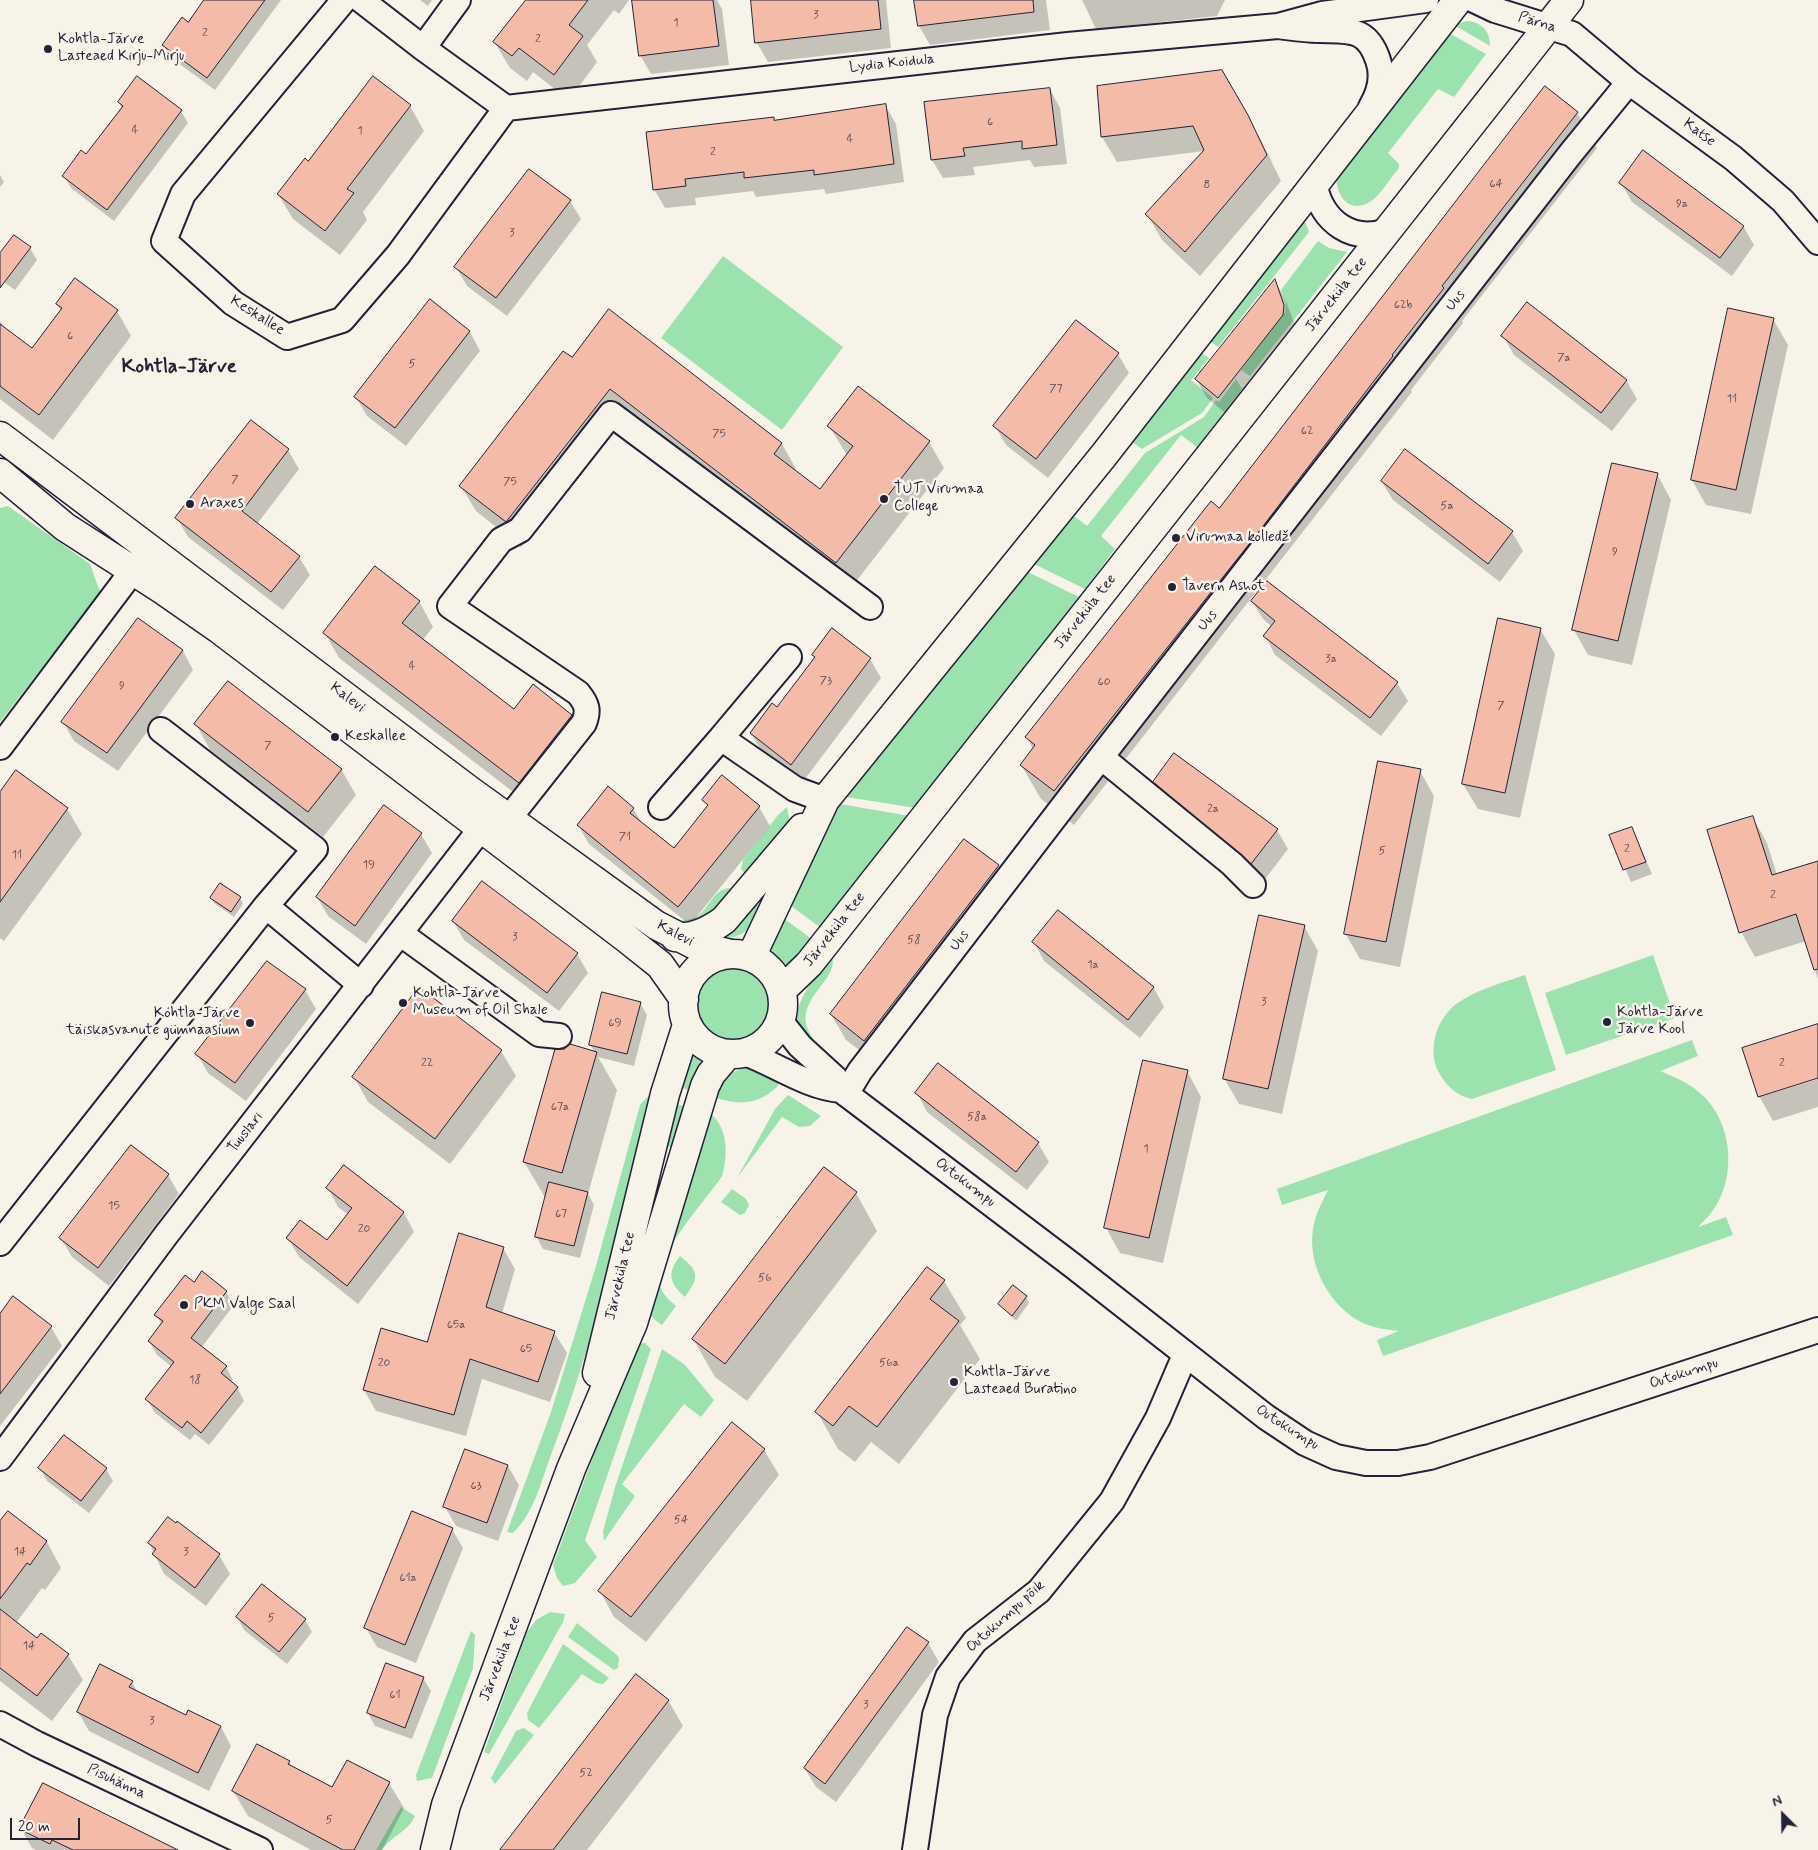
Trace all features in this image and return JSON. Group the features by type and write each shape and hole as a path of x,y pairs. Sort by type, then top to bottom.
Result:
{"main road":[{"path":"675,936 696,935 712,929 724,920 825,800 1058,512 1356,134 1436,26 1458,0"},
{"name":"Järveküla tee","path":"782,990 809,964 1387,231 1560,30 1568,0"},
{"name":"Kalevi","path":"0,436 66,488 141,560 495,823 660,965 686,1012"},
{"name":"Kalevi","path":"0,473 65,527 141,560"},
{"path":"741,956 825,800"},
{"name":"Kalevi","path":"495,823 675,936 695,946 741,956"},
{"path":"719,956 741,956 770,970 782,990 784,1006 781,1022 773,1035 761,1046 737,1054 711,1050 697,1040 686,1012 685,991 692,975 705,963 719,956"},
{"name":"Järveküla tee","path":"571,1469 612,1318 686,1012"},
{"name":"Järveküla tee","path":"435,1850 446,1805 571,1469 633,1323 705,1086 711,1074 737,1054"}],"street":[{"name":"Keskallee","path":"344,0 182,194 164,241 233,304 287,337 342,320 398,255 506,108"},
{"path":"361,0 506,108"},
{"path":"423,48 458,0"},
{"name":"Lydia Koidula","path":"506,108 1068,45 1278,26 1322,14 1426,0"},
{"name":"Pärna","path":"1474,0 1495,10 1560,30"},
{"name":"Lydia Koidula","path":"1278,26 1320,30 1347,30 1360,33 1368,42 1379,62 1381,83 1376,99 1356,134"},
{"name":"Katse","path":"1560,30 1733,158 1783,201 1818,242"},
{"name":"Uus","path":"844,1092 1101,757 1571,153 1629,82"},
{"name":"Järveküla tee","path":"1315,186 1323,210 1351,232 1369,236 1387,231"},
{"name":"Tuuslari","path":"0,1458 166,1235 401,934 495,823 584,723 588,711 585,701 578,693 450,606 501,540 520,530 611,414 870,607"},
{"path":"0,473 15,469 32,470 66,488"},
{"path":"0,747 141,560"},
{"path":"661,807 788,657"},
{"path":"0,1243 266,906 315,849 161,730"},
{"path":"721,738 795,789 825,800"},
{"path":"1101,757 1232,864 1252,885"},
{"path":"266,906 361,985"},
{"path":"401,934 539,1034 559,1036"},
{"name":"Outokumpu","path":"781,1022 800,1046 835,1078 844,1092 1065,1259 1266,1417 1305,1443 1336,1457 1366,1463 1398,1463 1439,1454 1818,1330"},
{"name":"Outokumpu","path":"737,1054 816,1086 844,1092"},
{"name":"Outokumpu põik","path":"915,1850 934,1715 948,1677 975,1641 1039,1591 1112,1501 1158,1418 1185,1355"},
{"name":"Pisuhänna","path":"0,1724 37,1744 260,1850"}],"green space":[{"path":"1467,21 1477,23 1484,28 1489,36 1490,46 1454,25"},
{"path":"1449,33 1486,54 1454,97 1438,89 1388,153 1399,164 1399,168 1377,196 1361,206 1354,206 1348,203 1340,194 1337,174"},
{"path":"1303,216 1309,232 1218,347 1205,338"},
{"path":"1318,241 1329,248 1347,252 1250,376 1241,370 1285,312 1286,302 1281,290"},
{"path":"723,256 843,347 782,430 661,338"},
{"path":"1196,349 1209,358 1191,380 1213,398 1202,413 1142,449 1128,439"},
{"path":"1236,379 1242,389 1197,447 1181,435 1101,536 1115,549 1085,589 1030,562 1070,513 1087,526 1145,453 1204,417 1216,400 1219,402"},
{"path":"8,506 90,564 100,592 0,722 0,508"},
{"path":"1024,570 1079,597 916,808 846,797"},
{"path":"840,804 910,816 821,928 787,903 830,816"},
{"path":"787,807 789,818 787,825 747,876 741,869 743,860 778,815"},
{"path":"728,888 734,890 714,916 696,926 672,922 696,917 719,892"},
{"path":"750,900 764,908 744,932 733,937 727,937 725,934"},
{"path":"779,915 812,939 789,967 769,949"},
{"path":"1653,955 1675,1018 1566,1055 1545,993"},
{"path":"832,957 829,975 810,1003 806,1014 807,1025 813,1038 811,1046 798,1026 798,1008 813,979"},
{"path":"733,967 747,970 759,978 767,990 770,1004 767,1018 759,1030 747,1038 733,1041 719,1038 707,1030 699,1018 696,1004 699,990 707,978 719,970"},
{"path":"1525,975 1556,1070 1472,1099 1452,1090 1438,1071 1433,1051 1437,1030 1442,1021 1455,1005 1471,995"},
{"path":"1692,1040 1698,1056 1660,1071 1681,1080 1700,1093 1711,1105 1719,1119 1725,1134 1728,1150 1728,1167 1725,1183 1720,1199 1708,1217 1698,1227 1726,1217 1733,1235 1383,1356 1377,1340 1399,1331 1365,1324 1342,1308 1332,1297 1318,1271 1312,1243 1315,1219 1328,1190 1282,1205 1277,1189"},
{"path":"689,1052 703,1066 696,1092 675,1086"},
{"path":"744,1068 755,1069 778,1079 778,1086 762,1098 753,1101 727,1101 708,1095 726,1075"},
{"path":"788,1095 821,1116 810,1126 799,1127 782,1117 737,1178 775,1109"},
{"path":"647,1097 652,1098 607,1278 567,1412 532,1507 513,1533 507,1532 551,1412 596,1266 640,1105"},
{"path":"671,1103 688,1107 673,1147 664,1147"},
{"path":"704,1109 718,1122 722,1130 725,1139 726,1158 722,1176 673,1242 660,1270 659,1281 661,1289 676,1306 662,1325 649,1313 646,1305 646,1295"},
{"path":"732,1189 746,1199 749,1205 745,1213 740,1215 721,1202"},
{"path":"680,1256 691,1266 695,1275 693,1284 685,1297 676,1287 672,1278 673,1268"},
{"path":"645,1343 651,1349 585,1540 597,1557 575,1583 563,1586 557,1578 553,1565 593,1457 596,1437 637,1344"},
{"path":"662,1349 685,1365 714,1400 701,1417 684,1404 622,1484 635,1496 604,1541 603,1531 616,1484"},
{"path":"550,1612 565,1614 563,1622 489,1754 484,1752 527,1632 536,1620"},
{"path":"577,1623 617,1655 619,1658 618,1668 614,1670 568,1637"},
{"path":"471,1631 475,1635 473,1668 432,1778 417,1781 416,1775"},
{"path":"563,1644 609,1678 603,1684 596,1683 582,1674 539,1728 528,1720 527,1713"},
{"path":"524,1728 534,1735 495,1784 491,1778 516,1731"},
{"path":"401,1807 415,1816 408,1826 382,1850 376,1850"}],"building":[{"path":"204,0 265,0 207,78 162,45 182,17 188,22"},
{"path":"526,0 588,0 569,25 583,36 554,75 519,48 512,56 493,42"},
{"path":"632,0 713,0 719,46 639,56"},
{"path":"751,0 878,0 881,29 755,43"},
{"path":"914,0 1033,0 1034,12 918,26"},
{"path":"1222,70 1248,115 1267,155 1185,252 1145,214 1204,150 1193,126 1101,137 1097,86"},
{"path":"137,76 182,110 107,210 62,176 81,150 86,154 123,106 118,102"},
{"path":"373,76 411,105 347,189 354,193 325,231 277,194 305,158 308,161"},
{"path":"1545,86 1578,112 1442,286 1444,288 1257,534 1054,791 1020,765 1035,745 1025,737 1211,501 1219,508"},
{"path":"1050,88 1057,145 1022,149 1022,141 963,148 965,156 931,160 924,102"},
{"path":"886,104 894,164 814,175 814,170 744,178 744,172 685,179 686,186 653,190 646,132 774,117 774,120"},
{"path":"1643,150 1744,226 1720,258 1619,183"},
{"path":"529,169 571,200 496,298 454,267"},
{"path":"14,235 31,247 0,288 0,253"},
{"path":"75,278 118,310 39,415 0,386 0,324 32,348 62,308 56,304"},
{"path":"1275,279 1284,305 1283,315 1218,398 1195,379"},
{"path":"430,299 470,331 395,428 354,397"},
{"path":"1527,302 1627,380 1601,413 1501,336"},
{"path":"1728,308 1774,318 1736,490 1691,480"},
{"path":"609,309 782,443 774,454 820,489 853,446 827,426 858,386 930,441 836,563 610,389 506,522 459,486 563,351 572,357"},
{"path":"1076,320 1119,353 1036,459 993,426"},
{"path":"251,420 289,449 242,511 300,556 271,592 175,518"},
{"path":"1405,449 1513,531 1488,564 1381,481"},
{"path":"1612,463 1658,473 1618,641 1572,630"},
{"path":"375,566 420,601 402,623 514,709 533,684 572,715 519,783 323,633"},
{"path":"1267,581 1398,682 1370,718 1263,636 1275,621 1251,601"},
{"path":"138,618 183,650 107,753 61,722"},
{"path":"1498,618 1541,628 1505,793 1462,784"},
{"path":"832,628 871,658 791,765 750,733 772,703 777,707 815,657 812,655"},
{"path":"228,681 342,769 308,812 194,724"},
{"path":"1174,753 1278,829 1251,864 1153,782"},
{"path":"1378,761 1421,769 1386,942 1344,934"},
{"path":"16,770 68,808 0,902 0,792"},
{"path":"722,775 760,806 678,907 577,825 608,786 634,808 630,813 674,848 708,805 702,800"},
{"path":"384,805 422,833 355,926 316,897"},
{"path":"1753,816 1772,875 1818,861 1818,969 1814,970 1796,914 1739,933 1707,830"},
{"path":"1632,827 1646,862 1623,870 1609,835"},
{"path":"964,839 999,865 864,1041 830,1014"},
{"path":"482,881 578,953 547,993 452,921"},
{"path":"220,883 241,897 231,912 210,898"},
{"path":"1058,910 1154,987 1128,1020 1032,942"},
{"path":"1259,915 1305,925 1268,1089 1223,1079"},
{"path":"267,961 306,989 235,1083 195,1054"},
{"path":"419,987 502,1050 435,1139 352,1077"},
{"path":"602,992 641,1002 627,1054 589,1045"},
{"path":"1818,1024 1818,1078 1758,1097 1742,1048"},
{"path":"570,1044 597,1052 562,1173 523,1162 555,1049 564,1049"},
{"path":"1143,1060 1188,1070 1149,1238 1104,1228"},
{"path":"938,1063 1039,1142 1016,1172 915,1093"},
{"path":"131,1145 169,1174 98,1268 59,1238"},
{"path":"344,1165 404,1212 347,1286 286,1238 300,1220 327,1240 352,1208 326,1188"},
{"path":"824,1167 857,1192 725,1364 692,1339"},
{"path":"549,1182 588,1192 574,1246 535,1237"},
{"path":"459,1233 504,1247 486,1307 555,1331 538,1382 470,1359 454,1415 363,1390 381,1328 427,1342"},
{"path":"927,1267 945,1280 930,1299 959,1321 877,1427 849,1406 833,1426 815,1412"},
{"path":"202,1271 227,1291 191,1338 227,1366 221,1373 238,1387 201,1433 187,1421 182,1428 145,1399 174,1362 148,1341 163,1321 154,1315 185,1275 194,1282"},
{"path":"1013,1285 1027,1296 1012,1316 998,1304"},
{"path":"13,1296 52,1326 0,1394 0,1314"},
{"path":"732,1422 765,1449 631,1617 598,1591"},
{"path":"64,1435 107,1468 81,1501 38,1468"},
{"path":"465,1449 508,1465 487,1523 443,1507"},
{"path":"8,1511 47,1541 30,1565 27,1563 0,1599 0,1521"},
{"path":"412,1511 453,1528 405,1645 364,1628"},
{"path":"168,1517 176,1523 177,1521 220,1554 195,1588 152,1554 156,1549 148,1543"},
{"path":"262,1584 306,1619 279,1652 236,1617"},
{"path":"0,1609 37,1638 41,1633 69,1654 37,1696 0,1668"},
{"path":"907,1627 929,1642 825,1784 804,1768"},
{"path":"386,1663 424,1677 405,1728 367,1713"},
{"path":"100,1664 133,1681 129,1687 186,1715 188,1710 221,1726 198,1773 77,1712"},
{"path":"636,1674 669,1700 553,1850 500,1850"},
{"path":"257,1744 290,1761 288,1764 332,1787 347,1760 390,1782 354,1850 343,1850 232,1791"},
{"path":"43,1783 178,1850 73,1850 52,1840 50,1844 19,1829"}],"place":[{"name":"Kohtla-Järve Lasteaed Kirju-Mirju","path":"48,49"},
{"name":"TUT Virumaa College","path":"884,499"},
{"name":"Araxes","path":"190,504"},
{"name":"Virumaa kolledž","path":"1176,538"},
{"name":"Tavern Ashot","path":"1172,587"},
{"name":"Keskallee","path":"335,737"},
{"name":"Kohtla-Järve Museum of Oil Shale","path":"403,1003"},
{"name":"Kohtla-Järve Järve Kool","path":"1607,1022"},
{"name":"Kohtla-Järve täiskasvanute gümnaasium","path":"250,1023"},
{"name":"PKM Valge Saal","path":"184,1305"},
{"name":"Kohtla-Järve Lasteaed Buratino","path":"954,1382"}],"district":[{"name":"Kohtla-Järve","path":"179,368"}]}
